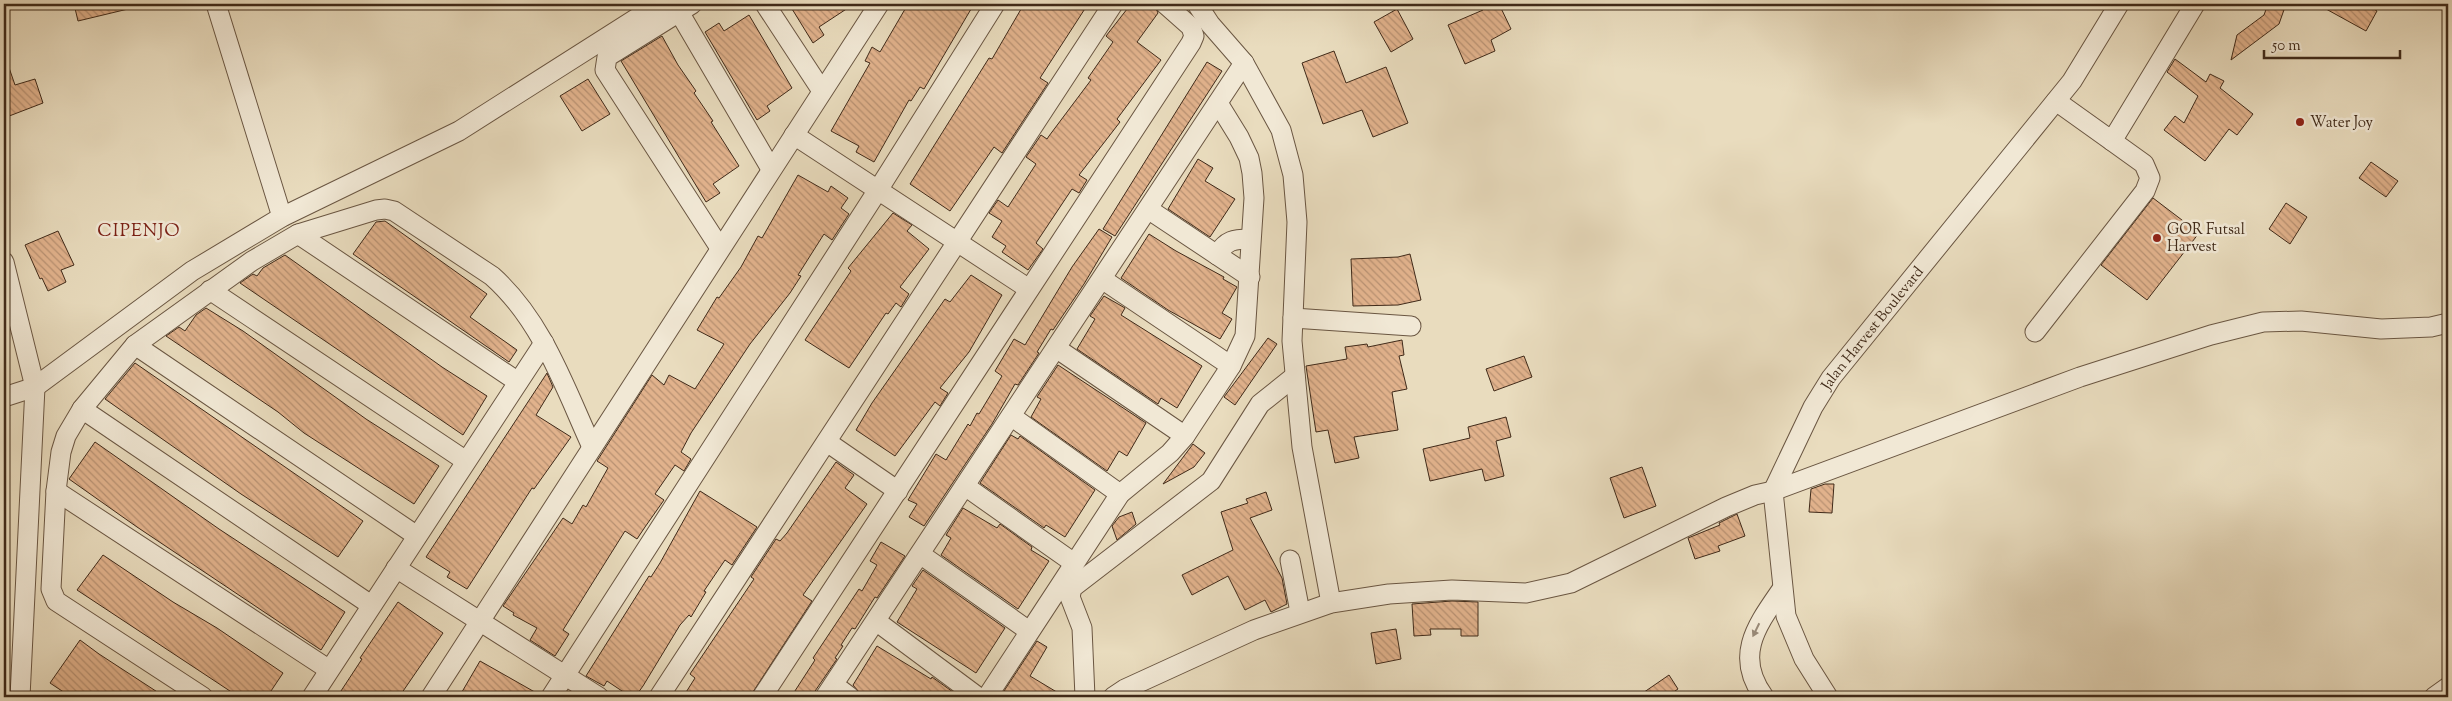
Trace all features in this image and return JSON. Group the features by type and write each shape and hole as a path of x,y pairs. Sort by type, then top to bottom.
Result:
{"street":[{"path":"216,4 282,217"},
{"path":"4,397 35,387 192,271 282,217 460,131 659,4"},
{"path":"765,4 822,91"},
{"path":"551,697 878,190 995,4"},
{"path":"659,697 1113,4"},
{"path":"762,697 1194,36 1191,27 1165,4"},
{"path":"1197,4 1210,24 1244,63 1282,130 1293,175 1297,222 1292,341 1295,376 1302,447 1331,603"},
{"name":"Jalan Harvest Boulevard","path":"1764,493 1831,378 2072,81 2119,4"},
{"path":"2112,141 2195,4"},
{"path":"431,697 876,6"},
{"path":"720,248 605,70 607,57 685,8 771,169"},
{"path":"850,697 830,691 1244,63"},
{"path":"2035,332 2145,191 2150,178 2144,164 2056,101"},
{"path":"987,697 1120,494 1170,453 1185,436 1231,366 1245,336 1254,198 1249,158 1239,137 1218,103"},
{"path":"794,135 1029,289"},
{"path":"203,697 56,601 51,588 56,491 61,452 66,436 82,410 135,345 252,261 298,234 376,210 385,209 394,212 492,276 504,287 544,343 592,447"},
{"path":"1148,209 1250,277"},
{"path":"298,234 518,382"},
{"path":"1217,255 1222,246 1233,239 1250,240"},
{"path":"4,262 35,387 20,697"},
{"path":"1102,279 1231,366"},
{"path":"210,290 466,461"},
{"path":"1293,318 1411,326"},
{"path":"1113,697 1125,689 1185,661 1300,612 1331,603 1389,594 1452,590 1526,593 1571,583 1726,507 2080,377 2211,335 2264,322 2317,322 2380,330 2431,327 2448,323"},
{"path":"312,697 328,669 544,343"},
{"path":"135,345 417,536"},
{"path":"1056,348 1185,436"},
{"path":"1085,697 1082,628 1070,597 1072,588 1211,481 1260,404 1295,376"},
{"path":"82,410 371,605"},
{"path":"1011,416 1120,494"},
{"path":"827,442 898,491"},
{"path":"965,486 1074,563"},
{"path":"56,491 328,669"},
{"path":"1764,493 1786,616 1794,639 1817,683 1828,697"},
{"path":"920,554 1030,631"},
{"path":"1290,560 1300,612"},
{"path":"396,568 599,697"},
{"path":"1764,697 1758,689 1752,672 1749,654 1758,624 1782,589"},
{"path":"876,621 978,697"},
{"path":"2434,697 2448,687"}],"building":[{"path":"74,4 127,4 128,9 78,21"},
{"path":"789,4 854,4 819,27 824,35 813,43"},
{"path":"908,4 974,4 924,89 920,87 911,101 909,100 874,162 856,152 859,146 831,131 870,63 865,61 872,47 880,52"},
{"path":"1024,4 1088,4 1040,78 1048,83 1002,153 994,147 950,211 910,184 989,58 992,59"},
{"path":"1131,4 1154,4 1158,13 1137,42 1161,60 1117,119 1120,122 1079,175 1087,180 1079,193 1072,189 1036,243 1043,249 1028,270 1002,252 1006,246 992,237 1002,221 989,213 998,200 1008,207 1036,164 1026,157 1041,135 1047,139 1091,80 1088,78 1113,42 1106,36"},
{"path":"1481,4 1499,4 1511,29 1491,40 1495,51 1465,64 1448,25 1483,10"},
{"path":"2268,4 2286,4 2279,24 2231,60 2237,35 2264,15"},
{"path":"2317,4 2365,4 2377,11 2366,31"},
{"path":"1397,9 1413,39 1391,52 1374,22"},
{"path":"749,15 792,88 767,106 770,111 757,120 705,32 719,23 724,31"},
{"path":"662,36 678,65 696,91 694,93 713,121 711,122 739,166 713,184 720,193 706,202 621,61"},
{"path":"1334,51 1346,83 1386,67 1408,123 1373,137 1362,110 1323,124 1302,63"},
{"path":"4,59 6,59 15,85 35,79 43,103 4,118"},
{"path":"2175,59 2206,82 2210,74 2224,81 2220,88 2253,114 2237,135 2229,129 2205,161 2164,130 2175,116 2184,123 2198,96 2167,72"},
{"path":"1207,62 1222,71 1115,236 1103,229"},
{"path":"588,79 610,114 582,131 560,96"},
{"path":"1198,159 1213,168 1205,181 1235,199 1210,237 1168,209"},
{"path":"2371,162 2398,181 2386,197 2359,178"},
{"path":"798,175 828,192 831,186 848,198 841,208 849,214 832,240 824,234 798,275 801,276 790,293 750,344 691,433 681,452 691,459 684,471 675,465 655,494 664,500 637,539 625,531 563,630 569,634 555,656 530,640 537,628 513,615 514,613 503,606 563,518 572,524 583,505 586,507 608,468 597,461 652,375 664,385 669,375 695,389 724,344 697,330 717,297 719,298 741,267 758,236 762,238"},
{"path":"2153,198 2199,233 2147,300 2101,265"},
{"path":"2286,203 2307,217 2290,244 2269,229"},
{"path":"893,213 912,225 907,231 929,249 900,287 909,294 901,307 896,303 888,314 886,313 849,368 805,340 851,271 848,268"},
{"path":"385,221 487,294 470,317 517,350 509,362 353,254 376,222"},
{"path":"1099,229 1112,237 1084,284 1053,330 1051,329 1037,352 1039,353 1018,385 1015,384 992,424 924,526 909,517 917,504 908,500 936,454 946,460 968,424 970,426 977,413 979,414 1002,376 995,371 1014,339 1025,345 1072,267"},
{"path":"58,231 74,265 61,270 66,282 48,291 42,278 40,279 25,245"},
{"path":"1149,234 1224,277 1223,279 1237,287 1222,313 1232,319 1220,339 1168,310 1121,278"},
{"path":"1410,254 1421,300 1398,305 1353,306 1351,259 1398,257"},
{"path":"285,255 442,367 487,396 463,435 240,283 253,274 257,276 263,268"},
{"path":"971,275 1002,295 969,352 940,388 948,393 940,406 935,402 895,456 856,430 872,403 945,299 950,302"},
{"path":"1104,296 1125,308 1121,315 1202,366 1177,408 1161,398 1158,404 1077,349 1095,319 1090,316"},
{"path":"206,308 243,331 366,419 439,466 414,504 304,433 278,412 166,336 179,327 185,331 196,315"},
{"path":"1268,338 1277,344 1235,405 1224,397"},
{"path":"1402,340 1404,355 1399,356 1407,389 1392,392 1398,430 1354,437 1359,458 1335,463 1328,430 1316,432 1306,366 1347,359 1345,347 1367,344 1368,347"},
{"path":"1524,356 1532,377 1494,391 1486,369"},
{"path":"135,363 363,521 338,557 241,494 105,399"},
{"path":"1058,365 1146,423 1127,456 1119,451 1107,471 1031,417 1041,399 1037,397"},
{"path":"547,373 553,387 536,415 571,437 534,489 532,488 467,589 447,577 450,572 426,557"},
{"path":"1506,417 1511,437 1496,441 1504,476 1485,481 1482,469 1430,481 1423,449 1470,438 1468,427"},
{"path":"1011,435 1018,439 1020,436 1095,490 1065,537 1046,525 1044,528 980,483"},
{"path":"95,442 219,529 345,612 321,650 137,527 69,479"},
{"path":"1193,444 1205,453 1194,467 1163,484"},
{"path":"836,462 854,475 845,488 867,504 803,595 812,601 751,695 749,697 683,697 695,678 690,674 754,579 751,577 776,539 780,541 787,533"},
{"path":"1642,467 1656,506 1624,518 1610,478"},
{"path":"1825,484 1834,484 1832,513 1809,512 1811,489"},
{"path":"700,491 757,527 732,565 725,560 704,591 706,592 691,617 689,615 680,625 635,697 631,697 607,681 604,686 586,676 649,576 651,577 660,563"},
{"path":"1266,492 1272,510 1250,518 1282,578 1287,604 1271,612 1265,600 1245,610 1228,576 1192,595 1182,575 1233,550 1221,512 1248,503 1246,499"},
{"path":"963,508 997,528 1000,524 1032,547 1031,550 1049,561 1018,609 941,555 951,538 946,535"},
{"path":"1132,512 1136,524 1117,540 1112,526 1119,517"},
{"path":"1737,514 1745,536 1718,546 1720,551 1695,559 1688,538 1720,525 1719,523"},
{"path":"881,542 905,556 877,598 875,597 855,629 852,628 841,645 843,646 835,658 837,659 811,697 791,697 815,660 813,658 859,589 862,591 877,565 870,561"},
{"path":"103,555 283,673 267,697 239,697 77,590"},
{"path":"923,570 1005,628 976,673 897,622 917,589 912,586"},
{"path":"1452,601 1478,602 1478,636 1461,636 1461,629 1430,629 1431,635 1414,636 1412,604"},
{"path":"398,602 443,633 399,697 337,697 362,659 360,658"},
{"path":"1396,629 1401,659 1376,664 1371,633"},
{"path":"80,640 165,697 71,697 50,683"},
{"path":"1037,641 1047,647 1030,676 1065,697 1000,697"},
{"path":"877,646 931,679 932,677 960,697 863,697 853,685"},
{"path":"480,661 540,695 540,697 459,697"},
{"path":"1669,675 1678,689 1666,697 1637,697"}],"place":[{"name":"Water Joy","path":"2300,122"},
{"name":"GOR Futsal Harvest","path":"2157,238"}],"district":[{"name":"CIPENJO","path":"139,230"}]}
